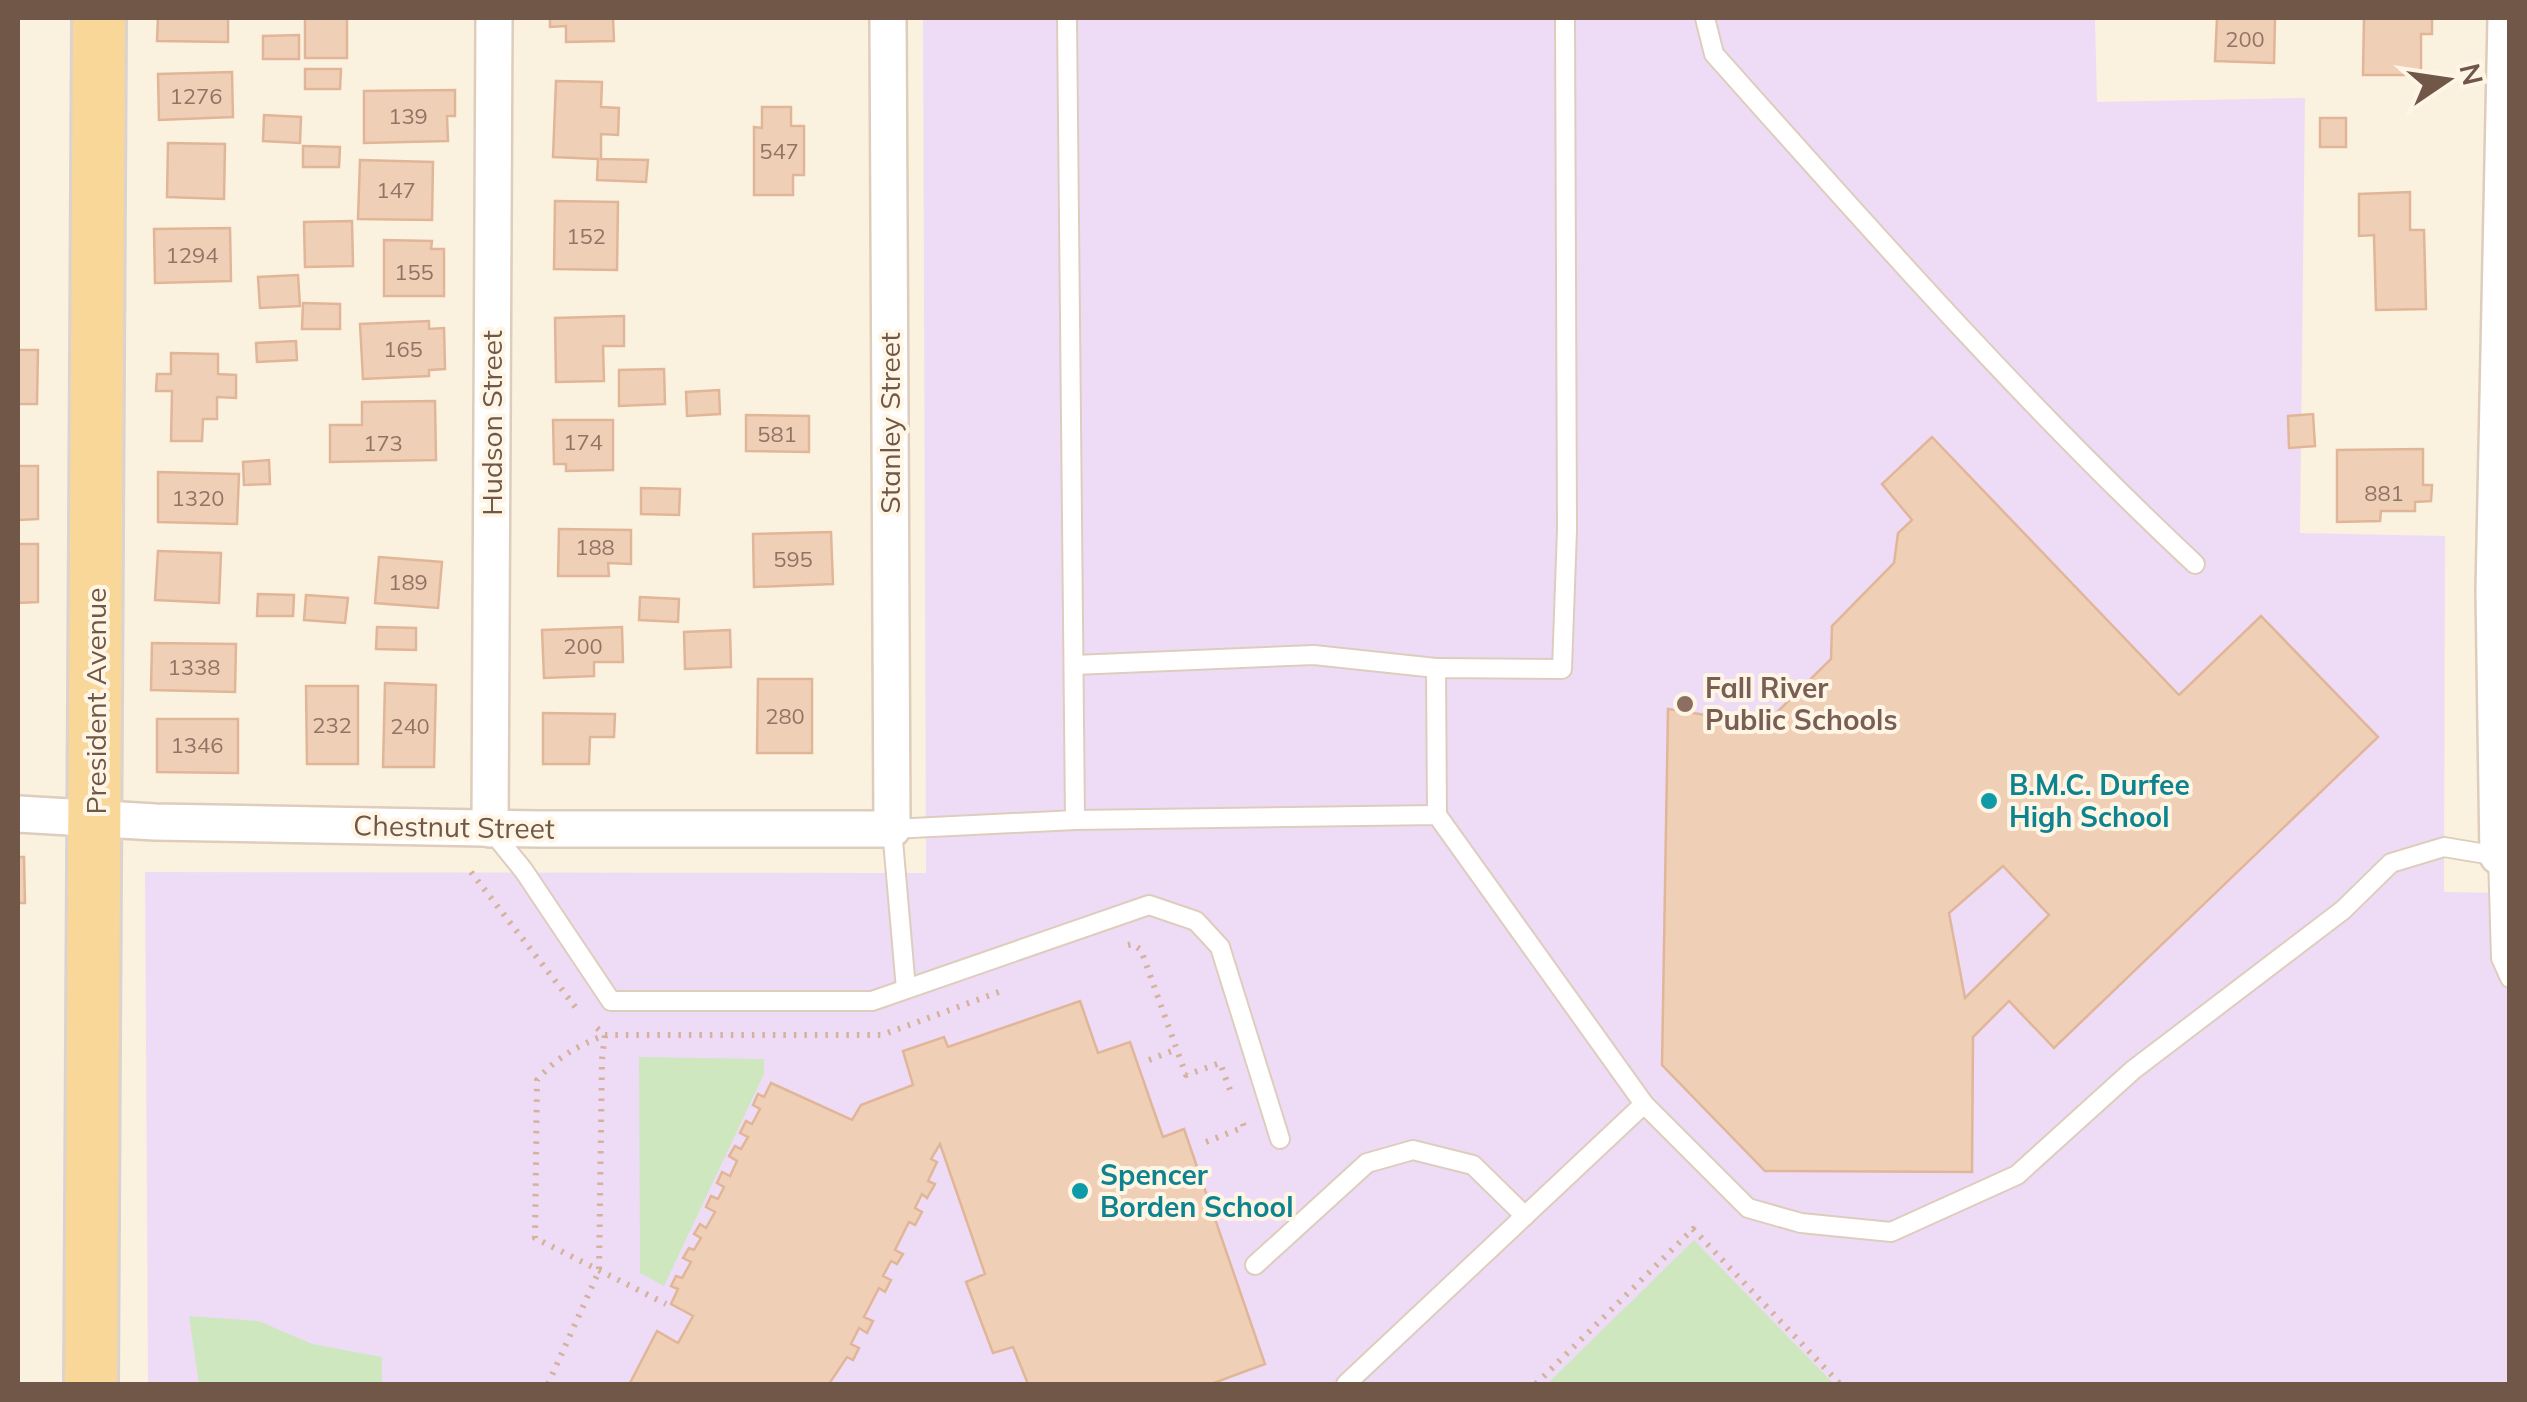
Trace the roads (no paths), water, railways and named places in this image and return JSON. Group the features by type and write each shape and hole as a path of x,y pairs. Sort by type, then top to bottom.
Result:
{"main road":[{"name":"President Avenue","path":"92,1384 99,18"}],"street":[{"name":"Hudson Street","path":"490,828 494,18"},
{"name":"Stanley Street","path":"888,18 892,829"},
{"path":"2498,856 2494,591 2506,18"},
{"name":"Chestnut Street","path":"18,814 490,828 892,829"}],"lane":[{"path":"1067,18 1076,820"},
{"path":"1074,665 1314,654 1436,668 1562,669 1567,530 1566,18"},
{"path":"1705,18 1714,54 1923,289 2101,476 2194,564"},
{"path":"1436,668 1437,815 1644,1104 1748,1208 1801,1223 1892,1232 2018,1174 2133,1070 2343,910 2391,863 2444,847 2498,856 2500,958 2510,978"},
{"path":"906,989 892,829 1076,820 1437,815"},
{"path":"490,828 524,871 612,1001 872,1001 1149,905 1196,920 1220,947 1280,1139"},
{"path":"1346,1384 1644,1104"},
{"path":"1256,1265 1367,1163 1413,1150 1472,1165 1525,1216"}],"place":[{"name":"Fall River Public Schools","path":"1685,704"},
{"name":"B.M.C. Durfee High School","path":"1989,801"},
{"name":"Spencer Borden School","path":"1080,1191"}]}
